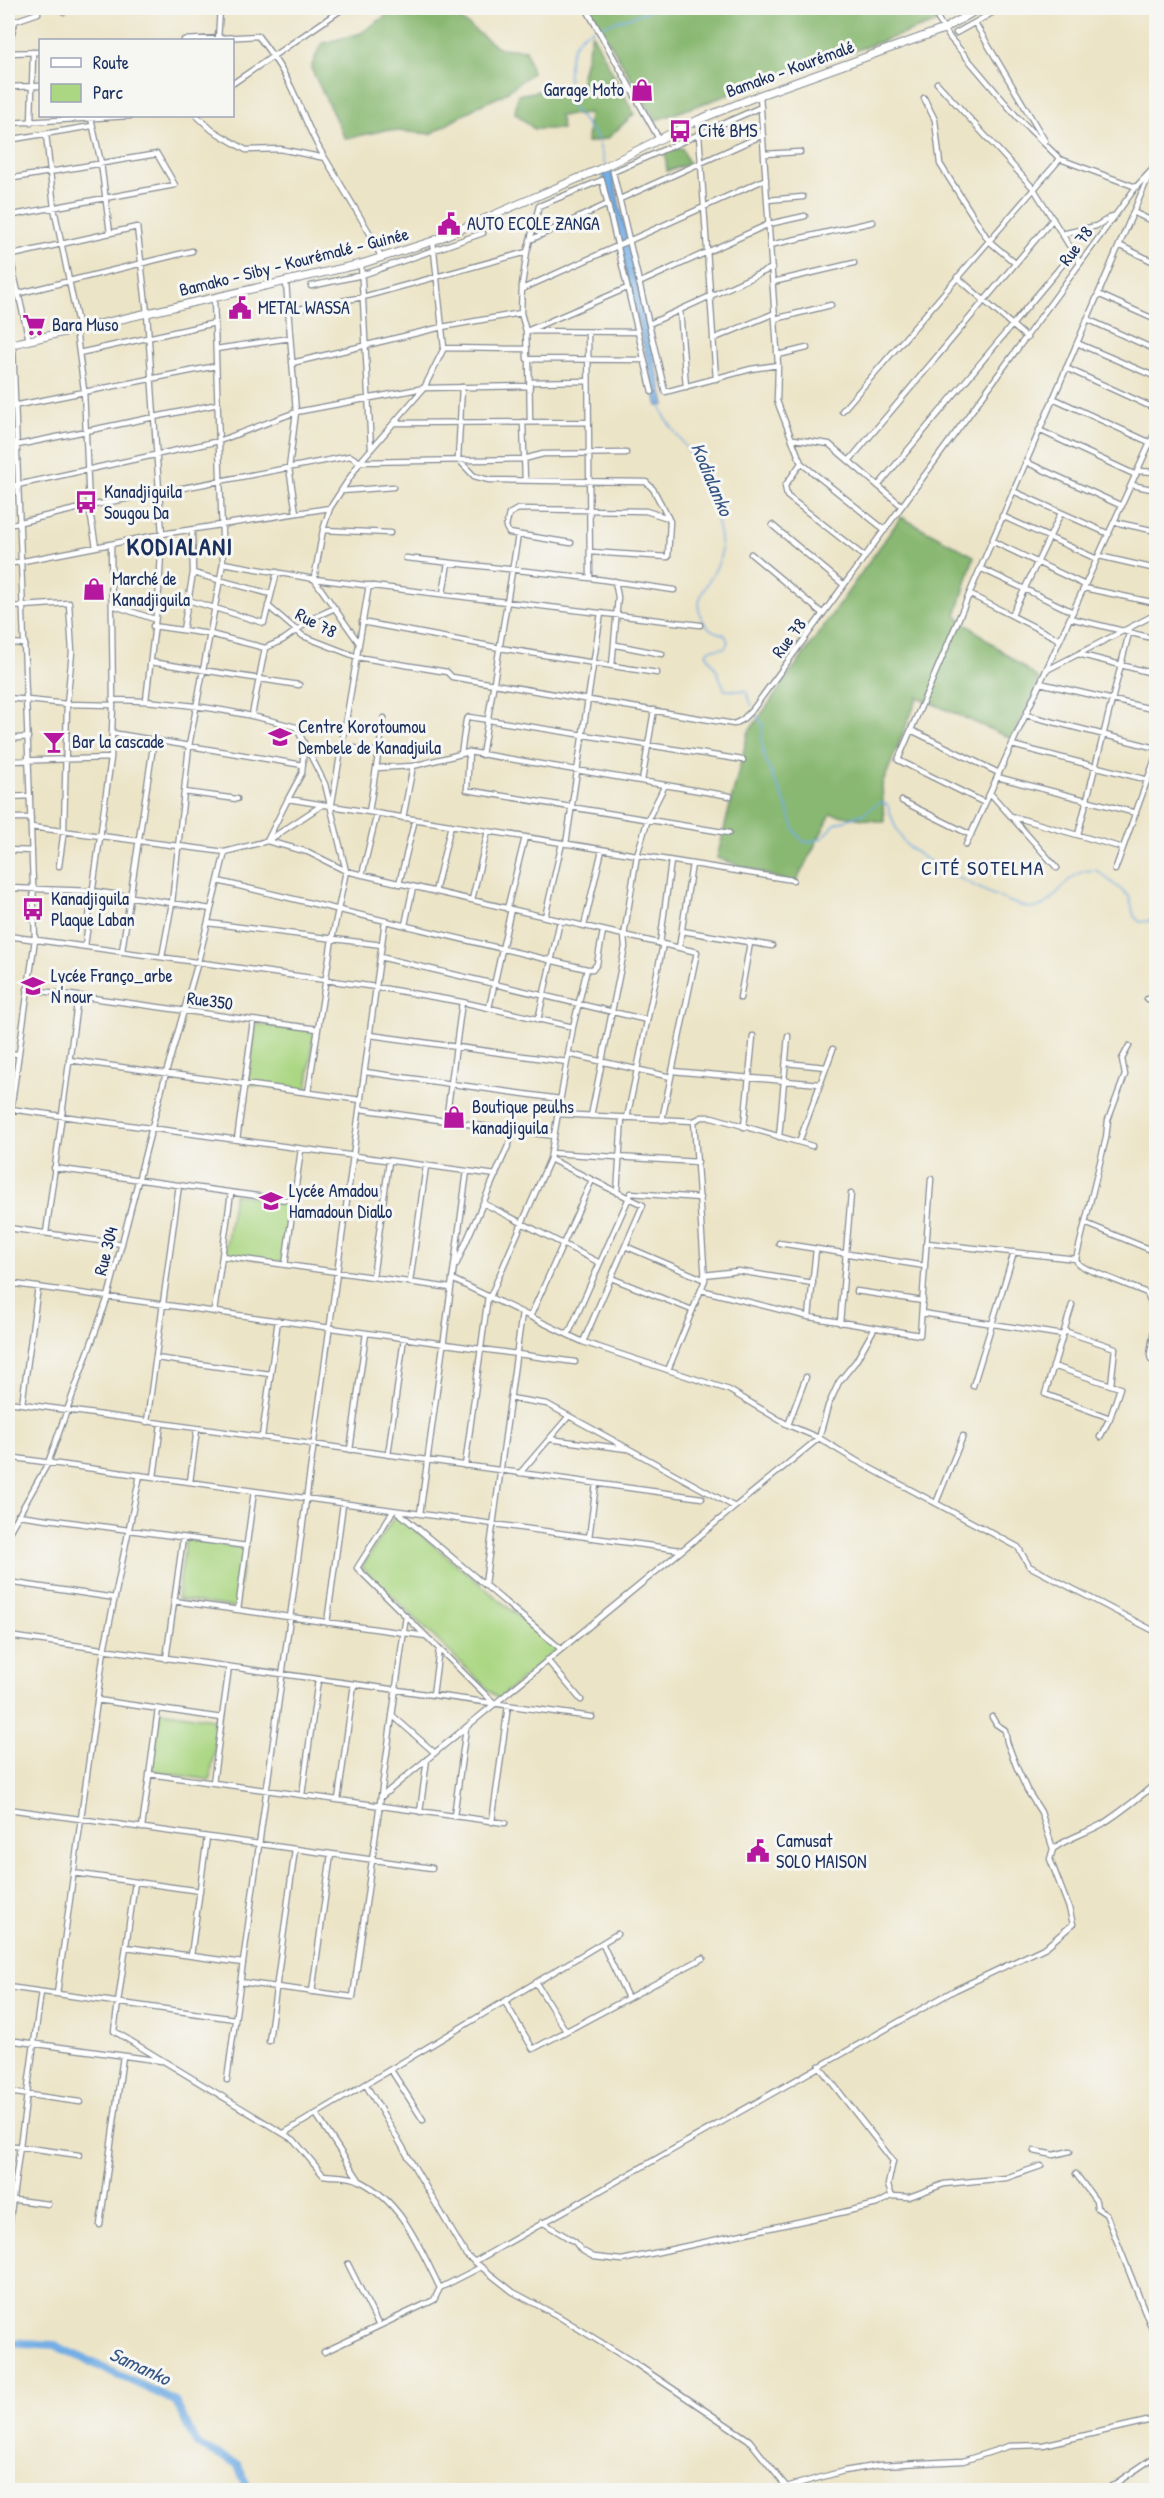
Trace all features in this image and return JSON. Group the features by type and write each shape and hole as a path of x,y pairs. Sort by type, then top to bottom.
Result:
{"highway":[{"name":"Bamako - Kourémalé","path":"611,163 698,120 760,95 944,29 980,8"},
{"name":"Bamako - Siby - Kourémalé - Guinée","path":"10,344 381,259 433,241 611,163"}],"street":[{"path":"220,8 218,39 258,36 274,56 291,87 318,147 375,242 381,259"},
{"path":"234,83 344,8"},
{"path":"586,8 659,139"},
{"path":"931,8 950,38 1018,118 1060,159 1136,187"},
{"path":"956,33 1001,8"},
{"path":"38,13 15,21 8,51 39,52"},
{"path":"975,23 1050,149"},
{"path":"31,122 33,52"},
{"path":"937,83 1034,189 1080,263"},
{"path":"8,87 39,86"},
{"path":"760,95 778,355 777,401 801,463 885,530"},
{"path":"924,98 935,120 940,164 989,241 1015,263"},
{"path":"761,107 614,172 665,392 778,365"},
{"path":"8,123 105,117"},
{"path":"198,117 212,130 246,150 280,149 325,158"},
{"path":"90,118 101,163 110,233"},
{"path":"698,120 716,379"},
{"path":"8,140 92,126"},
{"path":"46,134 54,208 78,329 84,390 89,506 96,547"},
{"path":"620,199 763,135"},
{"path":"764,154 800,152"},
{"path":"8,180 156,154 175,185 8,216"},
{"path":"842,411 1060,159"},
{"path":"986,803 898,760 1156,163"},
{"name":"Rue 78","path":"268,606 296,631 357,657 447,672 452,677 734,724 753,709 1116,214 1151,171"},
{"path":"522,289 766,179"},
{"path":"530,422 529,359 527,359 526,331 521,313 522,289 527,252 539,206 602,180 652,392"},
{"path":"767,200 803,197"},
{"path":"530,240 608,204"},
{"path":"1133,212 1156,223"},
{"path":"1062,234 1096,226 1116,214"},
{"path":"639,283 769,224 804,216"},
{"path":"849,461 1053,219"},
{"path":"770,245 873,222"},
{"path":"8,256 137,227 147,313 162,534 146,700"},
{"path":"311,286 362,275 483,233"},
{"path":"359,643 314,579 323,530 330,508 360,462 424,388 444,348 433,241"},
{"path":"1119,245 1156,263"},
{"path":"8,248 28,340"},
{"path":"8,296 192,251"},
{"path":"288,311 363,297 527,252"},
{"path":"878,486 1073,252"},
{"path":"773,282 854,262"},
{"path":"362,264 364,347 371,449"},
{"path":"649,324 772,268"},
{"path":"957,277 1027,338"},
{"path":"286,282 296,412 289,468 296,513"},
{"path":"526,331 627,288"},
{"path":"1098,294 1156,320"},
{"path":"162,957 172,903 189,746 223,563 214,298"},
{"path":"713,339 775,316 831,305"},
{"path":"680,310 686,387"},
{"path":"292,363 442,327 521,313"},
{"path":"1087,319 1156,350"},
{"path":"79,353 215,323"},
{"path":"526,331 638,332"},
{"path":"588,332 590,578"},
{"path":"216,349 290,338"},
{"path":"1077,343 1156,377"},
{"path":"8,1131 9,1109 35,939 16,405 10,344"},
{"path":"444,348 526,349"},
{"path":"778,355 807,348"},
{"path":"529,359 644,360"},
{"path":"8,406 216,366"},
{"path":"1066,368 1156,409"},
{"path":"8,487 219,441 296,412 424,388 588,381"},
{"path":"462,387 458,459 467,470 480,479 588,483 645,482 653,489 668,518 668,557 590,552"},
{"path":"1053,398 1150,443"},
{"path":"8,447 218,404"},
{"path":"523,422 525,481"},
{"path":"394,423 588,422"},
{"path":"1039,430 1137,473 1156,472"},
{"path":"966,845 1156,430"},
{"path":"793,439 824,442 902,506"},
{"path":"8,525 89,506 350,456 360,462 524,459 543,454 626,453"},
{"path":"1026,462 1122,506"},
{"path":"801,463 785,486 787,496 865,557"},
{"path":"1131,485 1156,490"},
{"path":"342,491 393,487"},
{"path":"1013,491 1109,534"},
{"path":"8,564 162,534 330,508"},
{"path":"571,543 509,533 506,527 512,511 646,512 668,518"},
{"path":"1012,615 1061,513"},
{"path":"1002,516 1098,558 1156,569"},
{"path":"1114,522 1156,531"},
{"path":"772,525 844,585"},
{"path":"183,630 193,573 192,530"},
{"path":"323,530 390,533"},
{"path":"483,755 518,535"},
{"path":"992,541 1085,587 1156,603"},
{"path":"85,946 111,758 113,702 111,544"},
{"path":"751,555 823,614"},
{"path":"406,558 590,578 674,590"},
{"path":"223,563 314,579 700,625"},
{"path":"443,594 448,563"},
{"path":"980,568 1073,612"},
{"path":"188,600 264,623 277,572"},
{"path":"193,573 271,594"},
{"path":"612,666 616,645 618,597 615,581"},
{"path":"332,806 369,585"},
{"path":"969,594 1060,640"},
{"path":"8,607 69,603 72,652 67,704 64,830 59,866"},
{"path":"112,605 154,619"},
{"path":"153,626 210,634 265,648 283,640 315,616 334,608"},
{"path":"545,917 572,807 601,613"},
{"path":"1047,670 1156,614"},
{"path":"1070,618 1156,639"},
{"path":"363,622 500,648 657,673"},
{"path":"1078,835 1129,633"},
{"path":"8,643 25,644"},
{"path":"616,645 663,654"},
{"path":"252,715 265,648"},
{"path":"1077,654 1156,674"},
{"path":"151,662 299,685"},
{"path":"1040,683 1156,710"},
{"path":"8,698 67,704 146,700 252,715 296,727 325,784 346,871 332,939 308,1093"},
{"path":"642,781 654,710"},
{"path":"1026,715 1156,748"},
{"path":"461,754 465,720 469,717 743,760"},
{"path":"369,812 384,718"},
{"path":"911,730 998,775 1136,813"},
{"path":"112,733 303,765"},
{"path":"8,739 28,737"},
{"path":"122,951 154,740"},
{"path":"267,841 300,778 304,744"},
{"path":"1012,745 1148,780"},
{"path":"342,746 378,752"},
{"path":"376,768 413,766 470,753 730,796"},
{"path":"470,753 467,790 729,833"},
{"path":"1115,870 1156,756"},
{"path":"8,761 111,758"},
{"path":"404,818 413,766"},
{"path":"591,1116 626,947 624,936 637,855 648,819 665,785"},
{"path":"184,792 237,799"},
{"path":"990,793 1057,868"},
{"path":"8,797 30,796"},
{"path":"288,799 794,880"},
{"path":"902,801 970,835"},
{"path":"31,826 225,852 267,841 322,804"},
{"path":"362,875 377,813"},
{"path":"1011,816 1124,848"},
{"path":"8,818 31,818"},
{"path":"399,884 415,819"},
{"path":"435,892 451,825"},
{"path":"472,900 488,831"},
{"path":"489,1008 525,837"},
{"path":"267,841 308,852 346,871 697,952 662,1120"},
{"path":"8,850 32,851"},
{"path":"584,926 602,850"},
{"name":"Rue 304","path":"8,1534 48,1463 108,1297 166,1073 198,962 225,852"},
{"path":"617,1192 624,1118 637,1070 662,944 671,861"},
{"path":"680,948 692,864"},
{"path":"218,881 587,969 593,969 597,964 603,931"},
{"path":"405,925 413,887"},
{"path":"8,888 93,891 211,909"},
{"path":"226,2080 385,921"},
{"path":"538,1020 560,921"},
{"path":"208,923 382,945"},
{"path":"682,932 772,946"},
{"path":"8,936 376,987 462,1002 573,1027"},
{"path":"740,998 750,943"},
{"path":"380,957 647,1020"},
{"path":"465,1466 489,1297 550,1159 573,1027 587,969"},
{"name":"Rue350","path":"27,989 318,1029"},
{"path":"46,1233 78,996"},
{"path":"1148,999 1156,1001"},
{"path":"446,1120 462,1002"},
{"path":"237,1140 253,1021"},
{"path":"370,1035 567,1062"},
{"path":"744,1127 753,1035"},
{"path":"779,1137 788,1036"},
{"path":"1128,1046 1122,1059 1125,1075 1108,1120 1106,1138 1076,1258 1078,1264 1087,1269 1147,1293 1156,1313 1150,1355 1151,1360 1156,1362"},
{"path":"800,1142 833,1049"},
{"path":"8,1053 18,1054"},
{"path":"568,1054 637,1070 820,1084"},
{"path":"69,1060 361,1100"},
{"path":"786,1063 826,1067"},
{"path":"365,1072 560,1099"},
{"path":"9,1109 496,1175"},
{"path":"360,1109 554,1136"},
{"path":"558,1114 694,1121 702,1117 711,1117 812,1146"},
{"path":"668,1370 705,1277 694,1121"},
{"path":"453,1271 515,1130"},
{"path":"285,1265 301,1149"},
{"path":"551,1153 698,1162"},
{"path":"550,1159 643,1205 583,1342"},
{"path":"373,1277 389,1161"},
{"path":"410,1282 426,1166"},
{"path":"54,1168 294,1201"},
{"path":"420,1514 467,1172"},
{"path":"700,1290 809,1317 920,1335 931,1179"},
{"path":"530,1317 592,1180"},
{"path":"147,1422 179,1185"},
{"path":"214,1312 231,1193"},
{"path":"568,1335 631,1193 700,1198"},
{"path":"840,1323 851,1194"},
{"path":"483,1203 600,1263"},
{"path":"1085,1223 1156,1252"},
{"path":"8,1228 122,1244"},
{"path":"779,1243 925,1266"},
{"path":"927,1243 1076,1258"},
{"path":"625,1246 705,1277 738,1271 813,1283"},
{"path":"809,1317 816,1249"},
{"path":"973,1386 1014,1252"},
{"path":"222,1256 451,1288"},
{"path":"611,1278 692,1310"},
{"path":"452,1279 583,1342 729,1390 788,1425 819,1438 855,1460 1018,1547 1029,1566 1156,1632"},
{"path":"8,1283 575,1362"},
{"path":"22,1404 38,1287"},
{"path":"856,1291 923,1302"},
{"path":"1072,1305 1045,1394 1110,1418"},
{"path":"485,1584 522,1312"},
{"path":"922,1313 1064,1333 1115,1348 1111,1385"},
{"path":"262,1437 278,1320"},
{"path":"381,1797 733,1506 819,1438 828,1406 839,1382 856,1360 874,1329"},
{"path":"350,1450 366,1333"},
{"path":"388,1455 404,1338"},
{"path":"156,1358 270,1374"},
{"path":"1053,1366 1120,1388 1110,1418 1100,1437"},
{"path":"788,1425 806,1377"},
{"path":"510,1398 547,1404 733,1506"},
{"path":"8,1402 702,1498"},
{"path":"520,1473 569,1416"},
{"path":"154,1478 161,1424"},
{"path":"190,1482 197,1429"},
{"path":"936,1503 963,1436"},
{"path":"549,1439 630,1449"},
{"path":"8,1457 681,1550"},
{"path":"57,1994 104,1650 140,1475"},
{"path":"589,1538 596,1484"},
{"path":"238,1610 254,1491"},
{"path":"327,1623 343,1504"},
{"path":"395,1511 561,1649"},
{"path":"395,1511 357,1568 496,1704"},
{"path":"18,1515 247,1546"},
{"path":"166,1659 183,1538"},
{"path":"8,1581 116,1598"},
{"path":"174,1601 426,1636"},
{"path":"240,1982 353,1997 405,1616"},
{"path":"8,1636 592,1717"},
{"path":"432,1695 439,1649"},
{"path":"547,1660 581,1700"},
{"path":"213,1783 229,1667"},
{"path":"302,1795 318,1680"},
{"path":"338,1800 354,1684"},
{"path":"97,1700 222,1718"},
{"path":"492,1822 508,1706"},
{"path":"142,1828 158,1709"},
{"path":"392,1715 435,1753"},
{"path":"474,2262 955,1990 1046,1947 1073,1924 1070,1908 1050,1859 1053,1849 1041,1812 1017,1768 1007,1743 1005,1730 996,1724 992,1717"},
{"path":"454,1816 466,1728"},
{"path":"420,1812 427,1759"},
{"path":"149,1774 505,1823"},
{"path":"1053,1849 1065,1840 1103,1823 1156,1783"},
{"path":"8,1809 432,1868"},
{"path":"191,1956 207,1837"},
{"path":"269,2041 295,1849"},
{"path":"312,1992 331,1854"},
{"path":"74,1874 200,1891"},
{"path":"135,1882 114,2031 284,2133 301,2147 323,2175 359,2180"},
{"path":"284,2133 617,1934"},
{"path":"602,1943 628,1998"},
{"path":"126,1947 243,1963"},
{"path":"505,2002 533,2049 703,1958"},
{"path":"536,1983 566,2031"},
{"path":"8,1987 235,2019"},
{"path":"8,2234 10,2199 20,2146 41,1992"},
{"path":"8,2040 167,2062"},
{"path":"100,2225 123,2056"},
{"path":"819,2066 893,2161 888,2185 891,2194"},
{"path":"391,2070 423,2120"},
{"path":"366,2085 466,2255 513,2292 558,2316 636,2364 749,2440 787,2489 844,2471 880,2465 963,2461 1009,2446 1043,2445 1156,2419"},
{"path":"8,2092 80,2102"},
{"path":"316,2114 359,2180 377,2192 406,2221 440,2288"},
{"path":"8,2145 79,2155"},
{"path":"1034,2151 1054,2155 1070,2151"},
{"path":"542,2222 575,2242 581,2250 594,2257 622,2260 844,2212 877,2204 892,2196 909,2197 944,2184 1006,2178 1041,2166"},
{"path":"1076,2174 1096,2201 1097,2208 1106,2214 1156,2339"},
{"path":"10,2199 48,2204"},
{"path":"348,2264 379,2326"},
{"path":"324,2352 434,2300 440,2288 481,2267"},
{"path":"1106,2490 1156,2456"}],"green space":[{"path":"397,8 446,8 498,48 526,50 532,73 501,96 478,106 431,134 385,130 345,139 311,68 321,44 361,33"},
{"path":"594,8 931,8 940,21 656,120 590,10"},
{"path":"592,33 634,114 608,138 587,143 589,113 560,116 562,129 534,129 515,113 518,95 549,89 578,93"},
{"path":"682,148 689,164 667,171 665,151"},
{"path":"901,517 974,556 956,616 1040,680 1012,739 918,697 882,785 884,822 831,814 795,884 717,858 748,733"},
{"path":"256,1024 314,1031 307,1091 248,1084"},
{"path":"234,1194 292,1203 283,1263 225,1254"},
{"path":"396,1514 558,1649 498,1699 362,1567"},
{"path":"186,1539 245,1548 236,1608 177,1599"},
{"path":"160,1711 219,1720 210,1780 152,1771"}],"water":[{"path":"611,167 665,405 658,406 602,171"}],"waterway":[{"name":"Kodialanko","path":"599,27 658,8"},
{"name":"Kodialanko","path":"594,29 584,34 572,50 568,71 569,104 597,137 605,165"},
{"name":"Kodialanko","path":"661,406 665,418 687,449 699,472 710,497 720,536 720,558 702,593 699,611 707,626 725,635 728,642 725,648 711,649 706,653 725,690 746,691 752,706"},
{"name":"Kodialanko","path":"753,711 763,725 761,736 767,765 785,802 795,830 806,843 823,838 835,824 865,813 880,802 887,804 899,833 912,850 946,871 1008,901 1025,907 1042,906 1075,875 1096,870 1129,896 1134,916 1140,922 1149,921 1156,913"},
{"name":"Samanko","path":"8,2342 54,2345 175,2401 197,2445 237,2464 249,2490"}],"place":[{"name":"Garage Moto","path":"642,90"},
{"name":"Cité BMS","path":"680,131"},
{"name":"AUTO ECOLE ZANGA","path":"449,224"},
{"name":"METAL WASSA","path":"240,308"},
{"name":"Bara Muso","path":"34,325"},
{"name":"Kanadjiguila Sougou Da","path":"86,502"},
{"name":"Marché de Kanadjiguila","path":"94,589"},
{"name":"Centre Korotoumou Dembele de Kanadjuila","path":"280,737"},
{"name":"Bar la cascade","path":"54,742"},
{"name":"Kanadjiguila Plaque Laban","path":"33,909"},
{"name":"Lycée Franço_arbe N'nour","path":"33,986"},
{"name":"Boutique peulhs kanadjiguila","path":"454,1117"},
{"name":"Lycée Amadou Hamadoun Diallo","path":"271,1201"},
{"name":"Camusat SOLO MAISON","path":"758,1851"}],"district":[{"name":"KODIALANI","path":"180,547"},
{"name":"CITÉ SOTELMA","path":"983,868"}]}
